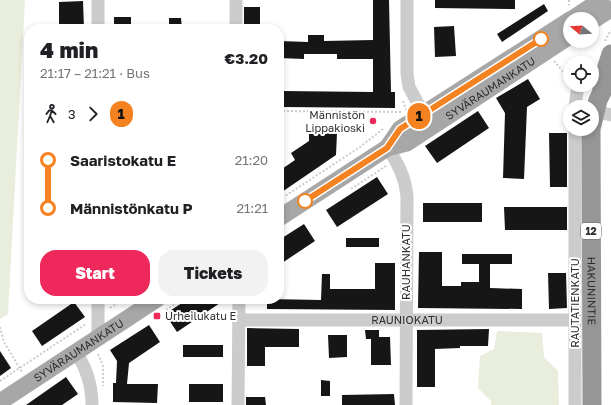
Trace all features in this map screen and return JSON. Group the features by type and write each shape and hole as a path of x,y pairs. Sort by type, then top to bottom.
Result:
{"highway":[{"name":"HAKUNINTIE","path":"599,102 602,80 611,54"},
{"name":"HAKUNINTIE","path":"599,110 611,74"},
{"name":"HAKUNINTIE","path":"592,405 597,136"}],"main road":[{"name":"SYVÄRAUMANKATU","path":"583,12 601,0"},
{"path":"599,17 611,9"},
{"name":"SYVÄRAUMANKATU","path":"284,215 387,148 407,143 419,114 563,25"},
{"name":"SYVÄRAUMANKATU","path":"419,114 563,40"},
{"name":"SYVÄRAUMANKATU","path":"0,402 149,304"}],"street":[{"path":"98,0 98,24"},
{"path":"236,0 236,24"},
{"path":"407,0 407,74 409,87 419,114"},
{"name":"RAUTATIENKATU","path":"575,136 575,405"},
{"name":"RAUHANKATU","path":"387,148 396,160 405,178 407,196 406,405"},
{"path":"98,304 98,337"},
{"path":"238,405 239,304"},
{"name":"RAUNIOKATU","path":"238,320 575,320"},
{"path":"76,352 88,374 92,390 92,405"}],"path":[{"path":"552,58 563,72"},
{"path":"284,111 419,114"},
{"path":"403,115 419,114"},
{"path":"284,197 360,147 384,128"},
{"path":"0,381 82,326"},
{"path":"0,327 4,342 19,369 29,383"},
{"path":"98,354 102,366 103,389"}],"green space":[{"path":"0,0 25,0 8,314 0,319"},
{"path":"497,331 542,333 544,357 558,371 559,405 491,405 491,401 478,388 480,356 494,349"}],"building":[{"path":"373,0 389,0 391,92 395,92 395,108 284,107 284,91 373,92 373,59 337,59 337,54 304,54 304,59 284,58 284,41 308,42 308,35 324,35 324,41 373,40"},
{"path":"435,0 515,0 515,9 435,8"},
{"path":"83,1 84,24 59,24 59,2"},
{"path":"544,4 548,11 502,42 497,34"},
{"path":"244,7 260,7 260,24 244,24"},
{"path":"114,17 131,17 131,24 114,24"},
{"path":"169,18 181,18 182,24 169,24"},
{"path":"454,26 456,56 435,57 434,27"},
{"path":"528,79 540,99 527,107 524,179 503,178 505,113 496,98"},
{"path":"478,111 489,128 437,163 425,146"},
{"path":"309,132 337,133 336,155 284,191 284,168 295,160 291,153 309,141"},
{"path":"549,133 563,133 563,136 567,136 567,187 550,187"},
{"path":"377,177 388,194 337,227 326,210"},
{"path":"423,203 482,203 482,222 423,222"},
{"path":"504,207 567,207 567,230 505,230"},
{"path":"304,224 315,241 284,262 284,237"},
{"path":"346,238 379,238 379,247 346,247"},
{"path":"419,252 442,252 442,286 461,286 461,282 479,282 479,264 462,264 462,254 512,254 512,264 490,264 490,288 522,289 522,309 418,308"},
{"path":"375,263 395,263 395,310 267,309 267,304 284,304 284,299 321,300 322,274 330,274 330,289 375,289"},
{"path":"548,273 566,273 567,308 549,309"},
{"path":"71,304 75,304 85,317 42,346 32,331"},
{"path":"180,304 219,304 177,332 165,314"},
{"path":"149,325 160,342 129,363 127,384 158,384 157,403 113,402 113,383 116,383 117,361 110,350"},
{"path":"247,328 299,329 299,347 265,347 265,366 247,366"},
{"path":"489,329 488,346 460,346 460,348 435,349 435,387 417,387 417,330"},
{"path":"365,330 379,330 379,337 390,337 391,365 371,365 371,339 366,339"},
{"path":"328,335 347,335 347,357 329,358"},
{"path":"183,345 223,345 223,357 183,357"},
{"path":"0,351 11,368 0,376"},
{"path":"66,377 78,394 62,405 26,405"},
{"path":"321,380 330,381 330,396 321,396"},
{"path":"189,384 223,384 223,402 189,402"},
{"path":"394,394 395,405 342,405 342,395"},
{"path":"246,397 265,397 266,405 246,405"}],"bus line":[{"name":"1","path":"305,201 387,148 400,129 541,39"}],"place":[{"name":"Männistön Lippakioski","path":"373,121"},
{"name":"Urheilukatu E","path":"157,316"}]}
